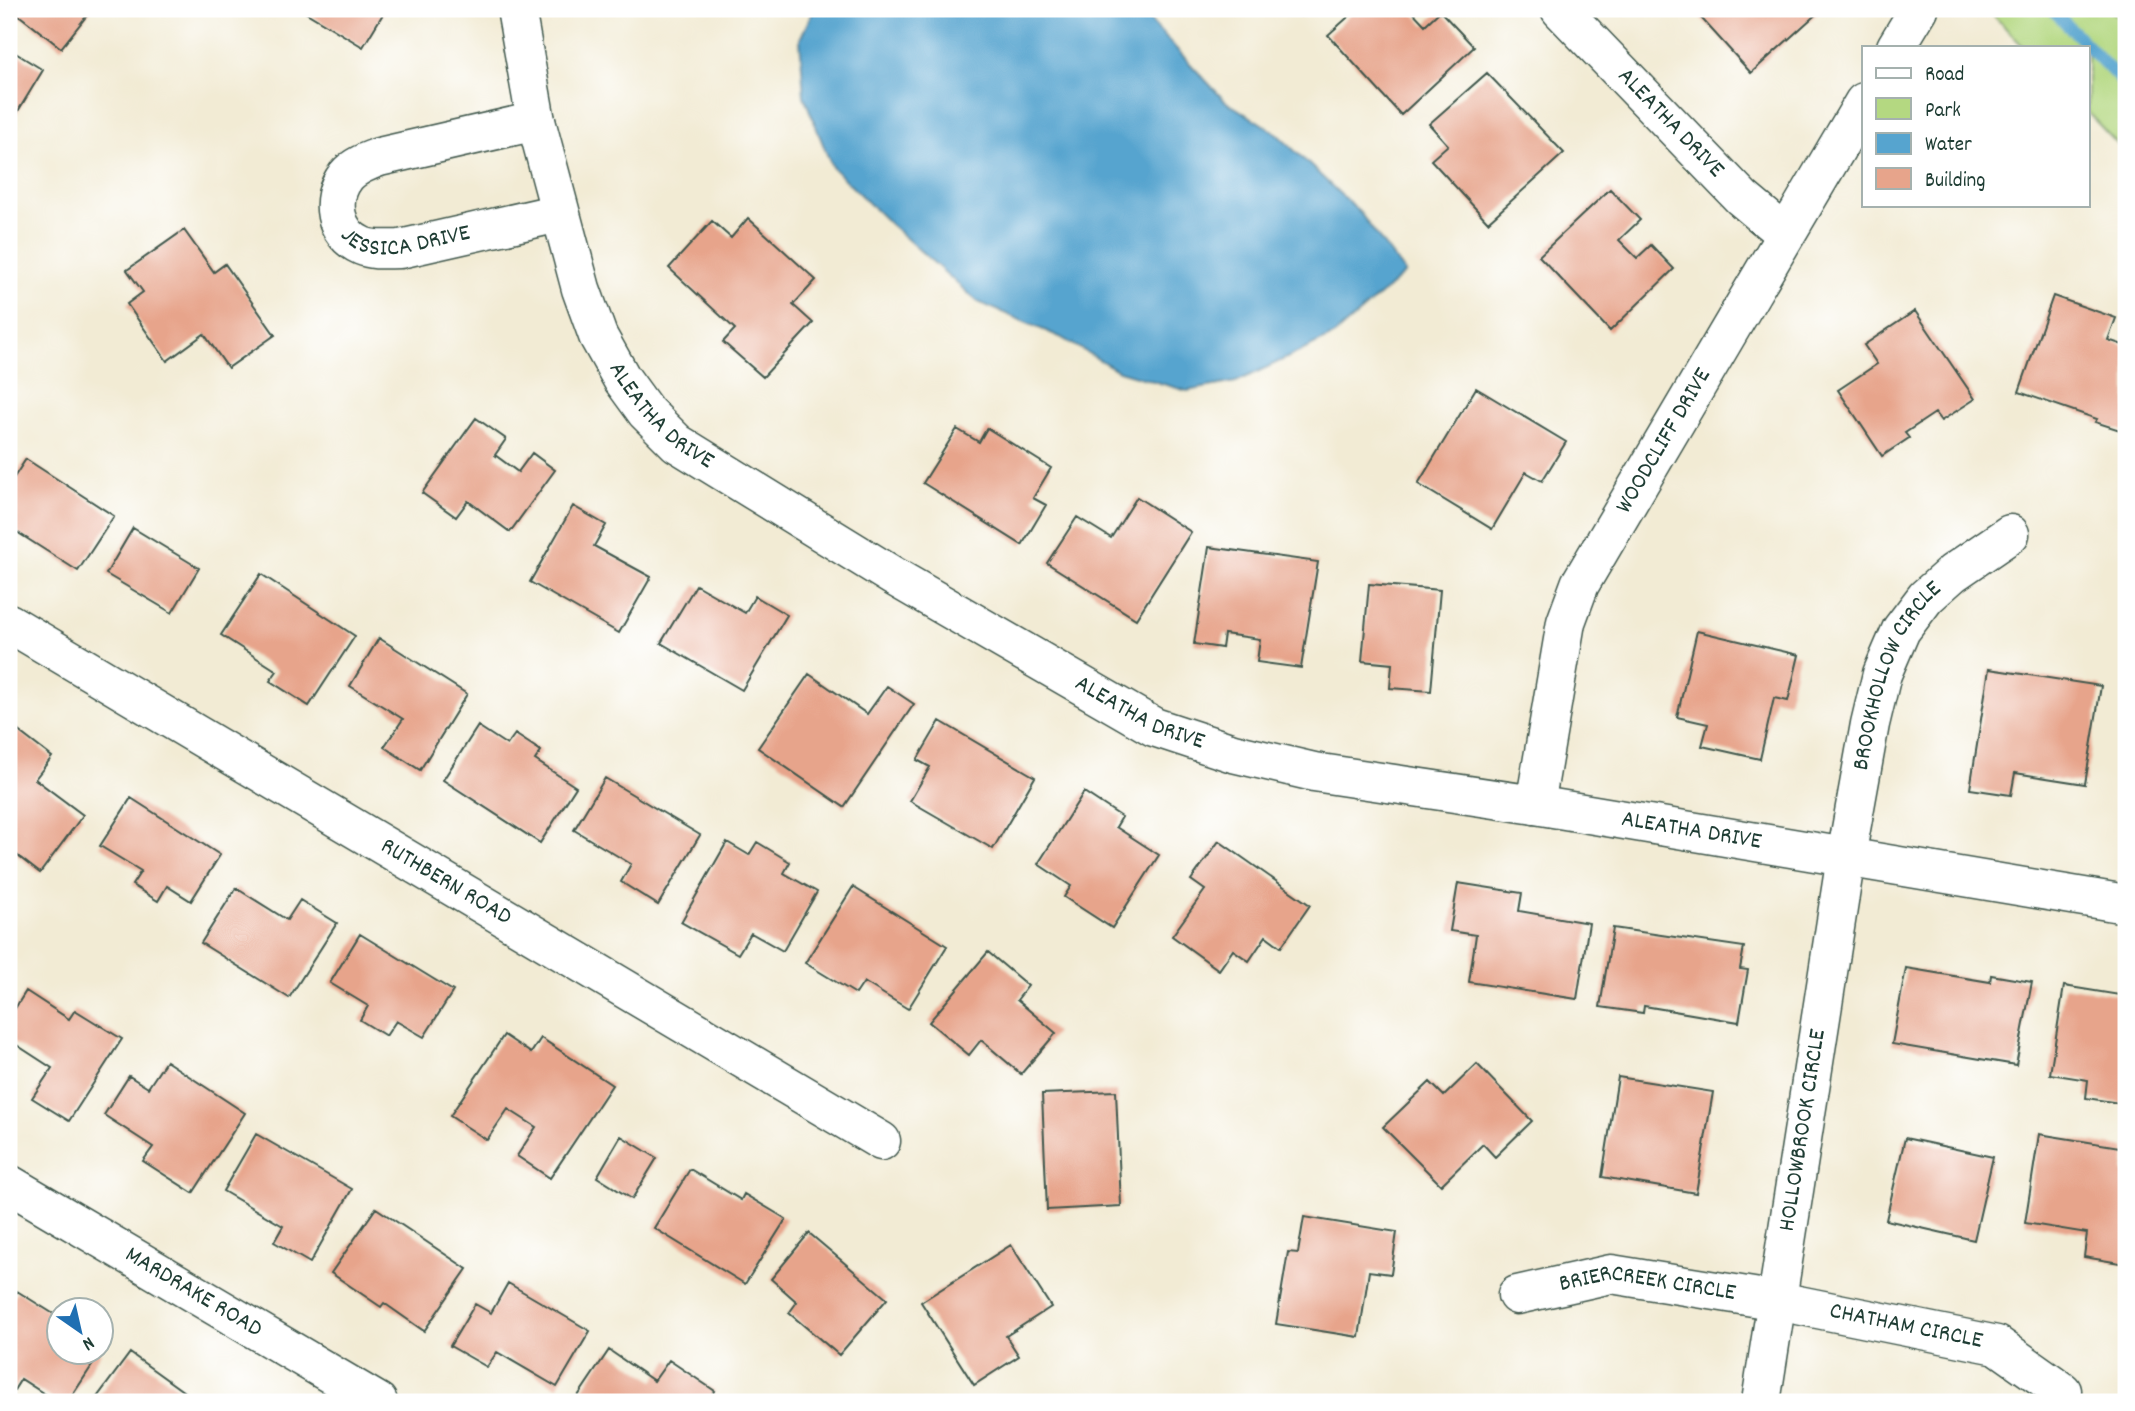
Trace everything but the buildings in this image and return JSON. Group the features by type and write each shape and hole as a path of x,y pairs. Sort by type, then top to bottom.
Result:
{"street":[{"name":"ALEATHA DRIVE","path":"516,9 536,121 581,289 598,336 622,379 646,412 677,443 892,576 1154,727 1233,753 1314,772 1535,805 2126,904"},
{"name":"ALEATHA DRIVE","path":"1560,9 1742,198 1785,233"},
{"path":"1897,46 1919,9"},
{"name":"WOODCLIFF DRIVE","path":"1535,805 1566,622 1580,584 1862,105"},
{"name":"JESSICA DRIVE","path":"536,121 379,157 360,165 347,174 340,187 335,215 348,237 361,246 377,250 400,249 559,213"},
{"name":"BROOKHOLLOW CIRCLE","path":"1846,857 1870,724 1882,674 1901,630 1926,597 1953,573 2010,534"},
{"name":"RUTHBERN ROAD","path":"9,623 881,1141"},
{"name":"HOLLOWBROOK CIRCLE","path":"1761,1402 1846,857"},
{"name":"MARDRAKE ROAD","path":"9,1184 378,1402"},
{"name":"BRIERCREEK CIRCLE","path":"1517,1295 1611,1274 1778,1301"},
{"name":"CHATHAM CIRCLE","path":"1778,1301 1997,1345 2062,1391"}],"green space":[{"path":"1987,9 2110,9 2126,25 2126,153 2090,115 2090,46 2023,46"}],"water":[{"path":"814,9 1142,9 1225,101 1275,132 1360,213 1405,273 1333,336 1236,382 1187,391 1119,371 1060,337 978,302 889,223 832,167 804,96 800,39"}],"waterway":[{"path":"2052,9 2088,46"},
{"path":"2090,49 2126,86"}]}
